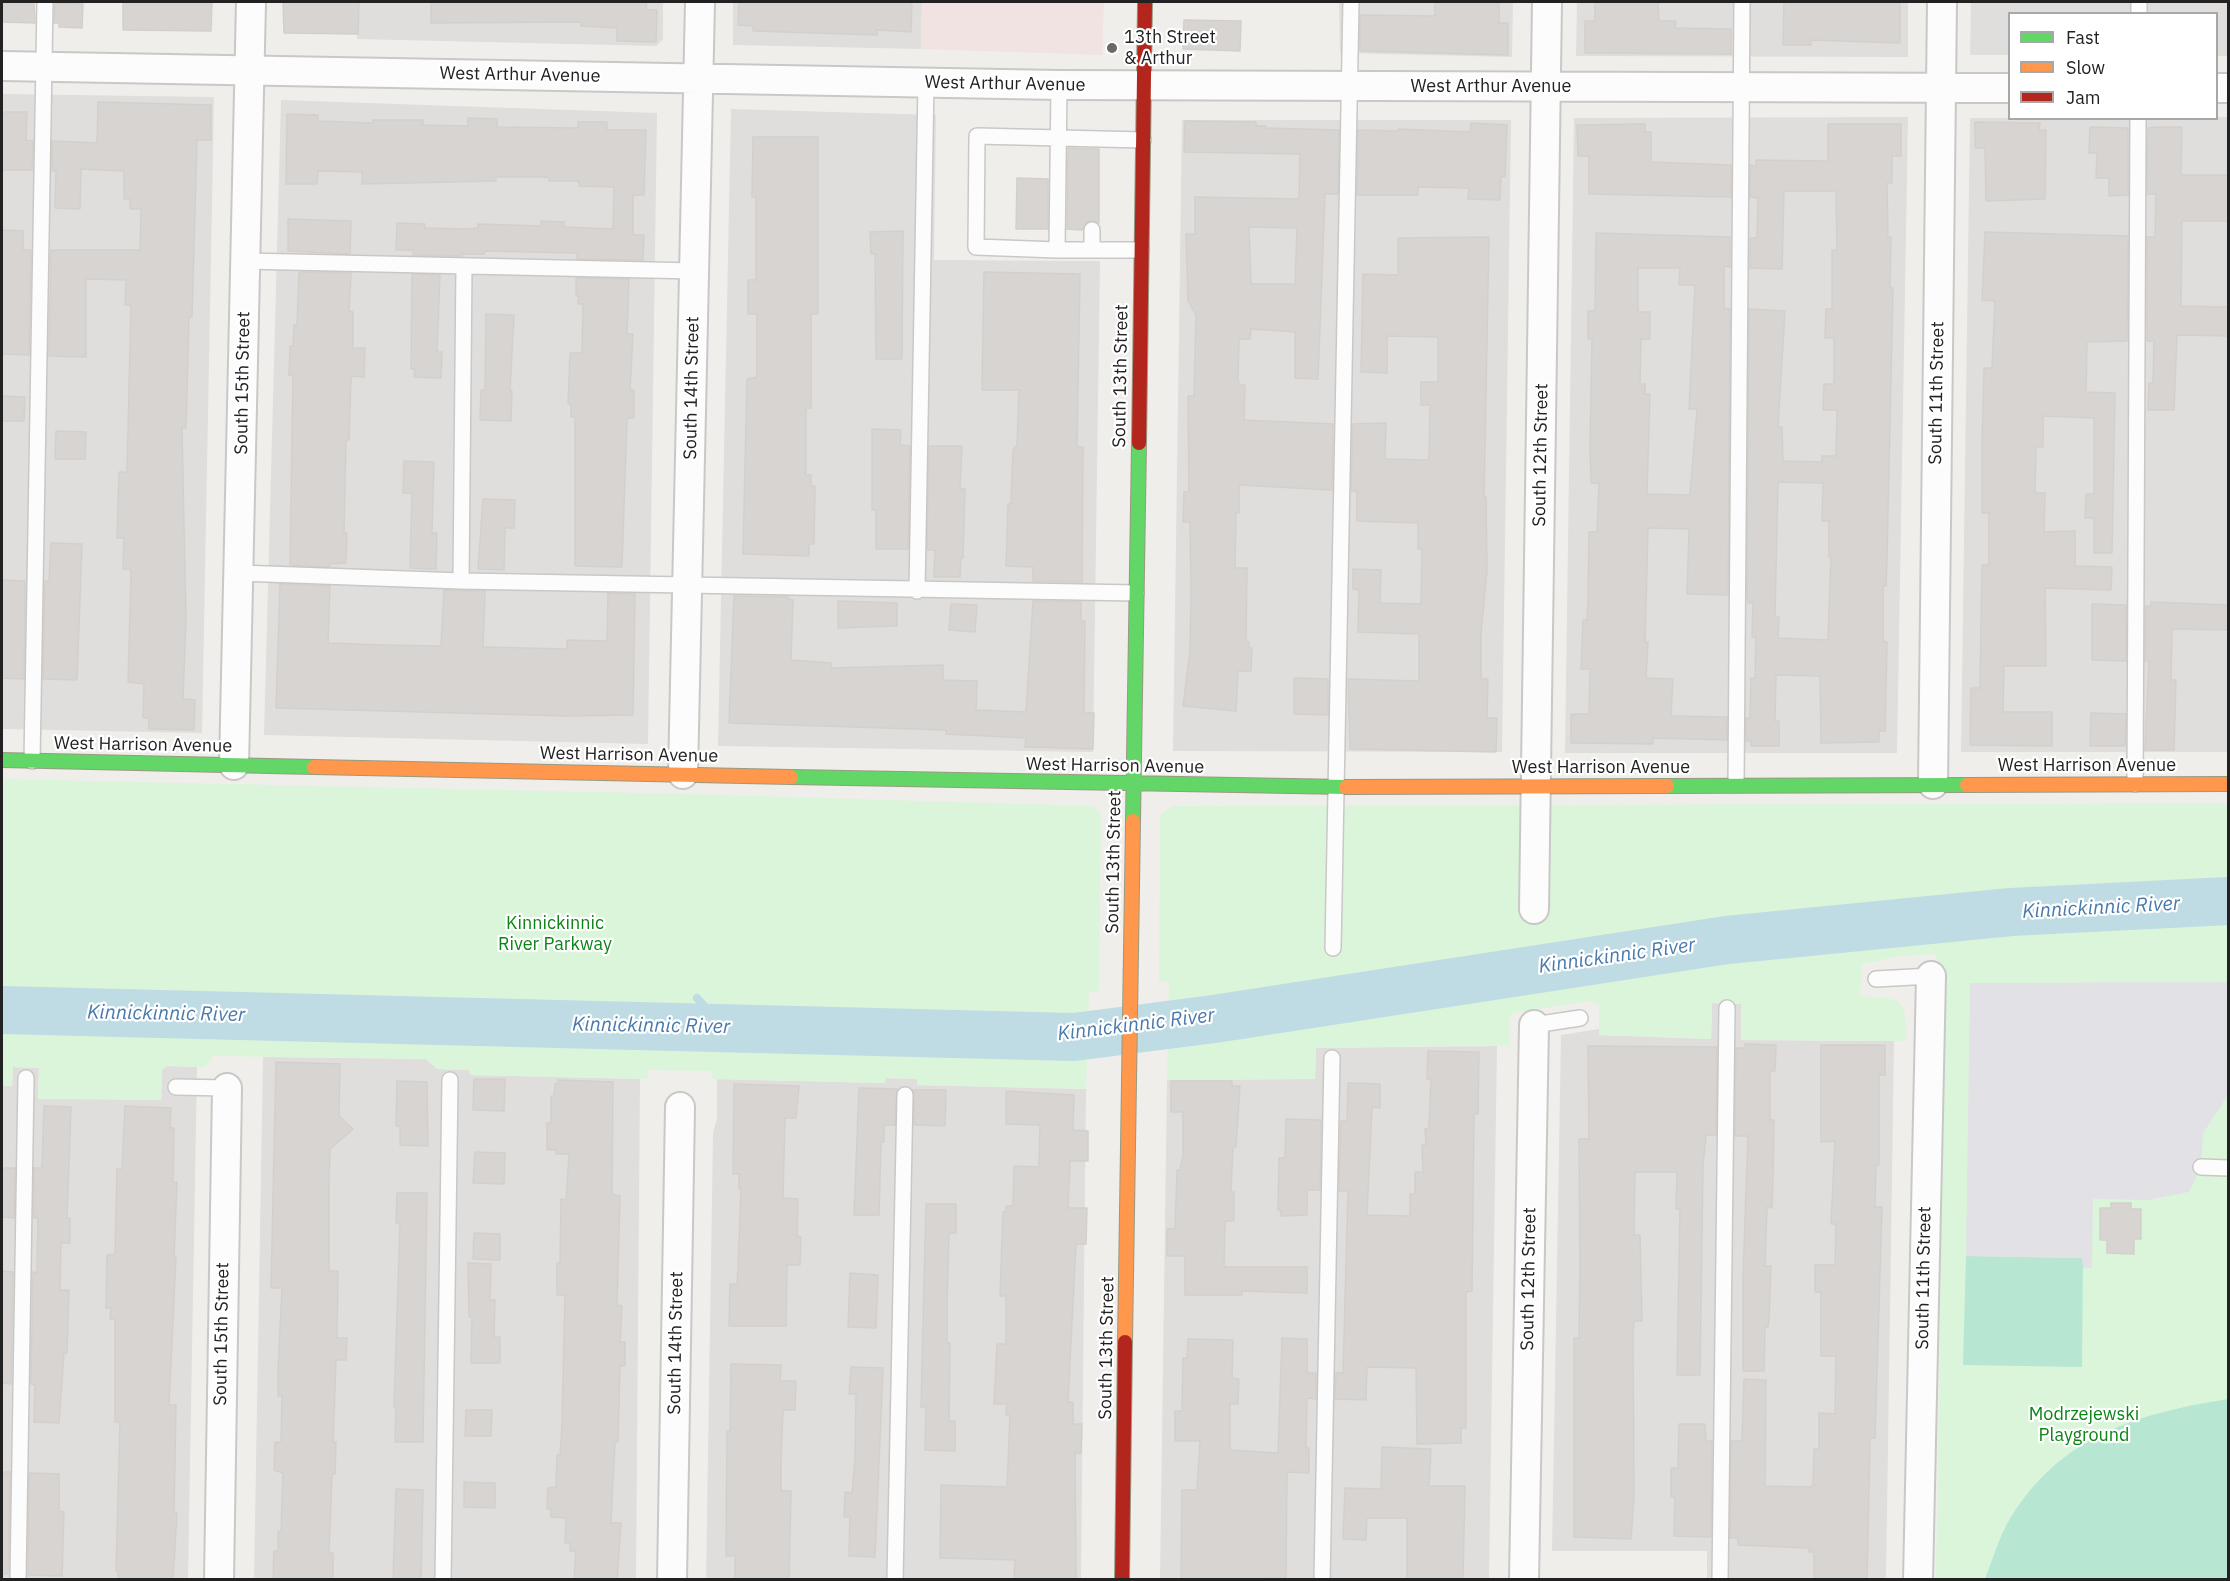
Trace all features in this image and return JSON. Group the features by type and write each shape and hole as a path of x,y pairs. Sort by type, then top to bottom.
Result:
{"street":[{"name":"South 15th Street","path":"234,765 251,2"},
{"name":"South 14th Street","path":"683,774 700,2"},
{"name":"South 13th Street","path":"1122,1580 1145,2"},
{"name":"South 12th Street","path":"1534,909 1547,2"},
{"name":"South 11th Street","path":"1933,784 1942,2"},
{"name":"West Arthur Avenue","path":"2,66 1144,86 2008,88"},
{"name":"West Harrison Avenue","path":"2,760 1336,787 2229,784"},
{"name":"South 11th Street","path":"1918,1580 1931,976"},
{"name":"South 12th Street","path":"1524,1580 1534,1024"},
{"name":"South 15th Street","path":"219,1580 227,1088"},
{"name":"South 14th Street","path":"672,1580 680,1107"}],"lane":[{"path":"32,761 45,2"},
{"path":"1333,948 1351,2"},
{"path":"1737,785 1743,2"},
{"path":"917,591 927,83"},
{"path":"1057,250 1059,85"},
{"path":"2135,784 2138,120"},
{"path":"1141,250 976,247 977,136 1092,141 1143,140"},
{"path":"1092,230 1092,250"},
{"path":"245,261 694,271"},
{"path":"460,581 464,266"},
{"path":"239,573 460,581 688,584 917,591 1136,593"},
{"path":"1876,980 1931,976"},
{"path":"1720,1580 1727,1008"},
{"name":"South 12th Street","path":"1534,1024 1580,1018"},
{"path":"1323,1580 1332,1058"},
{"path":"18,1580 26,1078"},
{"path":"443,1580 450,1080"},
{"path":"176,1087 227,1088"},
{"path":"895,1580 905,1095"},
{"path":"2201,1167 2229,1168"}],"shaded area":[{"path":"358,2 663,2 663,39 656,46 357,39"},
{"path":"733,2 922,2 921,49 733,45"},
{"path":"922,2 1104,2 1102,55 921,49"},
{"path":"1339,2 1513,2 1512,57 1340,53"},
{"path":"1577,2 1908,2 1908,57 1576,56"},
{"path":"1971,2 2228,2 2228,56 2218,56 2218,12 2008,12 2008,55 1970,55"},
{"path":"2,94 214,97 202,733 2,729"},
{"path":"281,100 657,113 648,744 264,735"},
{"path":"731,109 936,115 934,260 1100,261 1093,752 718,746"},
{"path":"1908,117 1897,753 1565,753 1574,118"},
{"path":"2218,117 2228,117 2228,752 1961,752 1970,118 2218,120"},
{"path":"1182,120 1511,120 1502,752 1173,751"},
{"path":"2228,982 2228,1095 2203,1133 2201,1167 2189,1192 2148,1200 2093,1199 2092,1268 2083,1268 2082,1258 1966,1256 1970,983"},
{"path":"1712,1003 1741,1004 1741,1040 1894,1041 1886,1579 1707,1579 1707,1551 1552,1551 1561,1035 1599,1029 1599,1035 1711,1039"},
{"path":"1497,1046 1489,1579 1160,1580 1167,1080 1315,1079 1316,1048"},
{"path":"263,1057 426,1059 437,1069 470,1070 470,1075 640,1079 636,1579 254,1580"},
{"path":"167,1066 197,1067 188,1579 2,1580 2,1086 12,1085 13,1067 39,1068 38,1098 161,1100 162,1070"},
{"path":"885,1078 918,1079 918,1085 1086,1089 1081,1579 706,1580 713,1134 717,1118 717,1079 885,1083"}],"green space":[{"name":"Kinnickinnic River Parkway","path":"2,779 687,794 1094,806 1101,815 1099,991 1089,992 1086,1089 917,1085 917,1079 886,1078 885,1083 712,1079 711,1071 648,1070 648,1079 470,1075 469,1070 437,1069 426,1059 214,1056 205,1067 167,1066 162,1070 161,1100 38,1099 39,1068 13,1067 12,1086 2,1086"},
{"name":"Modrzejewski Playground","path":"2228,803 2228,1579 1936,1579 1945,978 1935,954 1900,956 1862,964 1860,996 1885,998 1900,1003 1905,1015 1906,1041 1741,1040 1741,1004 1712,1003 1711,1039 1599,1035 1599,1005 1589,1001 1513,1013 1510,1017 1509,1045 1316,1048 1315,1079 1167,1080 1169,981 1159,982 1160,821 1162,814 1172,806"},
{"path":"1966,1256 2083,1258 2082,1367 1963,1365"},
{"path":"2228,1399 2228,1579 1985,1579 2007,1524 2027,1494 2050,1470 2074,1450 2101,1434 2130,1422 2194,1405"}],"building":[{"path":"2,2 34,2 35,23 2,22"},
{"path":"123,2 212,2 211,31 123,30"},
{"path":"283,2 359,2 358,34 284,33"},
{"path":"431,2 647,2 646,10 657,10 656,42 617,41 617,28 581,26 581,22 431,23"},
{"path":"739,2 912,2 911,32 877,30 877,35 753,31 753,26 738,25"},
{"path":"1435,2 1499,2 1499,23 1508,23 1508,55 1360,51 1360,15 1435,16"},
{"path":"1595,2 1658,2 1659,21 1676,21 1675,28 1731,29 1731,54 1585,53 1585,21 1595,21"},
{"path":"1784,2 1900,2 1900,43 1811,40 1811,45 1783,45"},
{"path":"55,3 83,4 82,28 59,27 59,23 54,23"},
{"path":"1184,20 1241,21 1240,51 1183,49"},
{"path":"98,102 211,105 211,140 197,140 192,317 189,317 186,428 182,428 186,621 183,699 195,700 194,730 149,729 149,718 143,718 144,684 128,682 131,576 130,569 123,569 124,538 117,538 119,472 127,472 131,305 125,305 126,280 86,279 86,357 49,356 51,250 140,250 141,209 130,209 130,199 124,199 124,171 81,169 80,209 55,208 56,171 52,171 52,141 97,143"},
{"path":"2,112 27,112 26,140 33,141 32,170 2,170"},
{"path":"287,114 318,115 318,121 373,123 373,120 423,120 423,125 468,126 468,118 497,119 497,127 578,128 578,122 607,122 607,130 646,130 644,195 633,195 633,235 644,235 643,260 577,259 577,253 485,251 484,254 462,254 462,256 413,255 413,250 396,250 397,223 425,224 425,228 466,229 478,228 478,224 541,226 541,221 564,222 564,227 613,229 614,187 579,186 579,181 549,181 549,178 541,177 496,177 496,181 362,184 362,172 318,171 317,184 286,184"},
{"path":"1185,121 1256,122 1256,126 1266,126 1266,128 1339,130 1338,194 1325,194 1318,379 1295,378 1295,332 1251,329 1250,339 1239,339 1238,381 1240,385 1245,385 1244,420 1333,424 1332,490 1239,485 1235,568 1247,568 1246,642 1249,642 1249,648 1252,648 1251,671 1238,671 1236,711 1183,706 1190,651 1191,595 1190,522 1183,522 1184,492 1189,492 1188,396 1194,396 1196,315 1188,301 1186,234 1195,234 1195,197 1299,199 1300,154 1184,152","holes":["1249,227 1297,228 1295,284 1251,284"]},
{"path":"1975,122 2040,123 2039,130 2046,130 2045,199 1986,201 1985,148 1975,148"},
{"path":"1471,123 1507,125 1505,177 1501,176 1500,200 1468,199 1469,188 1418,187 1418,195 1357,195 1358,130 1470,132"},
{"path":"1645,124 1645,132 1651,132 1651,162 1731,165 1731,197 1589,194 1589,156 1578,156 1577,125"},
{"path":"1828,124 1901,124 1901,156 1892,156 1892,183 1887,183 1888,237 1891,237 1890,288 1893,288 1887,558 1886,586 1883,586 1883,641 1887,642 1885,731 1879,731 1879,742 1821,743 1820,676 1776,675 1775,721 1779,721 1779,746 1751,746 1751,741 1746,741 1746,718 1750,718 1751,678 1755,678 1756,637 1752,637 1753,603 1748,603 1747,596 1749,309 1785,311 1778,427 1782,427 1783,461 1822,462 1822,456 1836,456 1837,410 1823,410 1824,384 1834,384 1834,338 1825,338 1826,309 1832,309 1832,250 1837,250 1836,191 1784,191 1782,269 1750,268 1750,238 1757,238 1758,198 1750,197 1750,165 1756,166 1756,160 1828,161","holes":["1778,482 1823,483 1822,521 1829,521 1829,557 1831,557 1828,640 1778,638 1779,617 1775,616"]},
{"path":"2090,127 2128,128 2128,195 2109,196 2109,178 2096,178 2097,153 2089,153"},
{"path":"2182,127 2181,175 2229,175 2229,221 2182,221 2181,306 2229,307 2229,336 2177,335 2174,410 2148,410 2149,383 2153,383 2154,341 2147,341 2147,237 2155,237 2156,194 2147,194 2148,128"},
{"path":"753,137 818,137 818,314 811,314 811,408 806,408 806,475 811,475 811,486 815,486 814,544 809,544 809,556 743,554 747,379 757,377 757,314 748,314 748,280 756,280 756,197 752,197"},
{"path":"1068,148 1099,149 1099,223 1088,221 1082,230 1067,229"},
{"path":"1017,178 1048,179 1048,229 1016,229"},
{"path":"288,219 351,221 350,254 288,251"},
{"path":"2,230 23,231 23,250 31,250 29,355 2,354"},
{"path":"903,231 902,359 876,359 875,254 871,254 870,232"},
{"path":"1985,232 2128,236 2127,341 2087,342 2086,392 2115,393 2112,553 2094,553 2094,518 2085,518 2086,494 2094,494 2094,418 2043,416 2043,447 2036,447 2035,493 2045,493 2044,532 2075,531 2075,566 2112,567 2111,590 2045,588 2046,666 2004,666 2003,712 2052,712 2052,746 1970,745 1971,688 1980,688 1982,565 1989,565 1989,513 1982,513 1982,446 1984,368 1992,368 1995,301 1982,300"},
{"path":"1596,233 1730,237 1730,267 1724,266 1724,308 1730,309 1728,595 1687,594 1689,529 1648,528 1645,642 1648,642 1646,678 1673,679 1671,716 1727,717 1727,740 1653,738 1653,744 1571,743 1571,714 1589,714 1590,669 1581,669 1583,620 1587,620 1588,603 1589,532 1597,532 1599,483 1591,483 1590,447 1592,339 1588,339 1588,311 1595,311","holes":["1638,268 1680,268 1679,285 1695,285 1689,409 1697,409 1690,495 1647,494 1650,394 1645,394 1645,384 1640,384 1641,339 1650,339 1650,312 1638,312"]},
{"path":"1489,237 1484,497 1486,497 1487,570 1481,633 1481,679 1488,679 1487,718 1497,718 1496,752 1350,749 1348,679 1419,681 1419,634 1358,632 1359,590 1353,589 1353,569 1381,570 1380,603 1421,604 1422,549 1418,549 1418,523 1357,521 1357,491 1351,491 1353,424 1386,423 1385,459 1426,460 1429,458 1430,405 1421,405 1421,382 1438,382 1438,337 1387,336 1387,373 1361,372 1363,274 1398,275 1398,238"},
{"path":"299,272 351,273 349,311 353,312 353,348 365,348 364,377 351,376 349,440 346,440 344,533 347,533 346,563 330,564 330,567 290,565 293,375 289,375 290,346 293,346 294,325 297,325"},
{"path":"984,272 1080,274 1077,447 1083,447 1082,582 1033,581 1033,567 1006,566 1008,504 1011,504 1013,450 1017,445 1019,390 982,390"},
{"path":"412,274 440,275 437,352 442,352 441,378 414,377 415,369 411,369"},
{"path":"576,278 629,279 627,334 633,334 630,390 634,390 634,418 627,418 622,567 575,566 575,417 571,417 571,404 568,404 570,353 582,353 583,304 578,304"},
{"path":"486,314 514,315 510,391 512,391 511,421 480,420 481,390 485,390"},
{"path":"2,396 25,397 24,421 2,421"},
{"path":"872,429 901,430 900,445 910,446 908,549 876,549 876,510 872,510"},
{"path":"56,431 86,432 85,459 55,459"},
{"path":"929,446 962,446 960,489 965,489 963,558 961,558 960,577 934,577 935,550 927,550"},
{"path":"404,461 434,462 432,533 437,533 436,569 410,568 412,493 403,493"},
{"path":"483,499 515,500 514,528 505,528 504,570 478,569"},
{"path":"51,543 82,544 77,680 43,679 45,581 49,581"},
{"path":"2,580 25,581 24,679 2,678"},
{"path":"280,584 330,586 328,643 383,645 441,646 444,590 485,591 483,647 567,649 567,640 607,641 608,593 635,594 633,715 566,716 276,708"},
{"path":"734,596 788,597 793,600 791,660 831,663 831,668 943,665 943,680 977,681 976,710 1026,712 1033,601 1081,602 1081,621 1085,621 1084,713 1094,713 1093,749 1025,747 1026,738 946,734 946,730 729,723"},
{"path":"838,601 897,603 897,626 838,628"},
{"path":"2151,602 2229,605 2229,630 2172,629 2171,680 2176,680 2174,750 2145,750 2149,661 2145,661 2146,606 2151,606"},
{"path":"951,604 977,605 975,632 949,630"},
{"path":"2092,604 2126,605 2126,661 2092,660"},
{"path":"1294,678 1328,679 1328,715 1294,714"},
{"path":"2091,713 2126,714 2125,746 2090,746"},
{"path":"1745,1044 1776,1045 1775,1071 1770,1071 1770,1120 1774,1120 1773,1176 1772,1208 1767,1207 1765,1266 1771,1266 1769,1320 1768,1327 1765,1327 1764,1371 1743,1371 1743,1278 1748,1136 1735,1136 1736,1048 1745,1048"},
{"path":"1821,1045 1885,1045 1885,1075 1879,1075 1879,1165 1876,1165 1875,1207 1882,1207 1875,1438 1870,1438 1867,1580 1814,1580 1814,1552 1809,1552 1809,1548 1738,1545 1738,1538 1730,1538 1731,1441 1742,1441 1744,1379 1766,1380 1765,1486 1811,1487 1813,1485 1814,1449 1819,1449 1819,1413 1835,1414 1836,1356 1821,1356 1821,1292 1815,1292 1815,1265 1835,1265 1836,1224 1831,1224 1835,1141 1821,1142"},
{"path":"1588,1046 1717,1047 1716,1135 1706,1135 1703,1166 1700,1375 1677,1375 1680,1209 1676,1209 1677,1172 1635,1172 1634,1235 1640,1235 1642,1321 1634,1321 1633,1331 1634,1498 1631,1539 1574,1537 1574,1338 1579,1338 1580,1266 1579,1139 1589,1139"},
{"path":"1428,1051 1479,1052 1478,1114 1474,1114 1472,1291 1466,1292 1466,1428 1461,1428 1461,1443 1417,1444 1416,1368 1367,1367 1366,1400 1335,1399 1336,1373 1343,1373 1348,1191 1339,1191 1341,1121 1347,1121 1348,1083 1380,1084 1380,1108 1372,1107 1367,1215 1410,1216 1410,1194 1415,1194 1415,1172 1423,1172 1422,1145 1426,1145 1425,1129 1429,1128 1431,1079 1427,1079"},
{"path":"276,1062 340,1064 339,1116 353,1129 330,1149 329,1271 338,1271 337,1338 347,1338 346,1360 336,1360 333,1442 336,1442 335,1474 332,1474 329,1553 333,1553 333,1580 273,1580 274,1551 278,1551 278,1531 281,1531 283,1473 274,1470 275,1442 281,1442 282,1396 278,1396 278,1371 282,1288 271,1288"},
{"path":"474,1079 505,1079 504,1111 473,1110"},
{"path":"558,1080 613,1082 612,1194 620,1196 617,1305 622,1306 620,1342 625,1342 625,1366 620,1366 618,1442 615,1442 611,1523 621,1523 617,1580 574,1580 576,1551 570,1551 570,1543 565,1543 566,1518 551,1517 551,1509 547,1509 548,1488 556,1487 557,1455 560,1455 562,1425 565,1295 557,1295 557,1263 560,1263 561,1199 566,1200 569,1154 556,1154 556,1150 547,1150 547,1123 551,1123 551,1096 554,1096 555,1084 558,1084"},
{"path":"397,1081 427,1082 428,1146 400,1145 400,1126 396,1126"},
{"path":"1171,1081 1232,1081 1232,1086 1240,1086 1236,1147 1233,1147 1231,1192 1234,1192 1234,1221 1225,1221 1224,1267 1307,1267 1307,1293 1242,1291 1242,1295 1185,1295 1185,1256 1167,1256 1167,1229 1175,1229 1177,1170 1180,1170 1183,1155 1183,1112 1171,1112"},
{"path":"734,1084 799,1086 796,1118 785,1118 783,1198 798,1199 797,1236 801,1237 800,1265 787,1265 786,1326 729,1326 730,1284 737,1284 741,1189 739,1189 739,1174 733,1174"},
{"path":"859,1088 897,1089 895,1125 884,1125 884,1142 881,1142 879,1215 854,1215"},
{"path":"913,1090 946,1090 945,1126 914,1125"},
{"path":"1006,1091 1074,1095 1073,1130 1088,1131 1088,1161 1070,1161 1068,1208 1087,1208 1086,1244 1076,1244 1068,1402 1073,1402 1073,1424 1082,1424 1081,1453 1075,1453 1076,1580 1014,1580 1015,1560 940,1558 941,1485 1007,1487 1010,1415 1006,1415 1007,1404 994,1404 997,1344 1006,1344 1006,1296 1000,1296 1003,1212 1006,1212 1006,1206 1013,1206 1014,1166 1039,1167 1040,1125 1006,1124"},
{"path":"44,1106 71,1107 67,1218 70,1218 70,1243 61,1243 60,1290 69,1290 67,1353 64,1353 59,1423 34,1422 35,1385 31,1384 33,1272 37,1273 38,1218 34,1218 34,1168 42,1168"},
{"path":"125,1106 171,1108 170,1128 174,1128 173,1182 177,1182 174,1257 176,1257 169,1405 176,1405 174,1513 177,1513 173,1579 169,1580 118,1580 118,1571 116,1571 120,1422 115,1422 115,1319 110,1319 111,1308 106,1308 107,1255 115,1254 117,1169 122,1169"},
{"path":"1286,1119 1321,1120 1320,1190 1307,1190 1307,1215 1281,1216 1281,1211 1278,1210 1279,1158 1285,1158"},
{"path":"475,1152 505,1153 504,1184 473,1183"},
{"path":"2,1168 15,1168 14,1218 2,1217"},
{"path":"397,1193 427,1193 423,1442 395,1442 400,1223 396,1223"},
{"path":"2111,1203 2131,1203 2131,1209 2141,1209 2141,1239 2134,1239 2134,1254 2107,1253 2107,1240 2100,1240 2100,1208 2111,1208"},
{"path":"926,1204 956,1204 956,1233 949,1233 947,1306 947,1343 950,1343 949,1421 955,1421 955,1451 925,1450 926,1407 921,1407"},
{"path":"474,1233 500,1234 500,1260 473,1259"},
{"path":"468,1263 491,1264 490,1300 495,1300 494,1337 500,1337 500,1363 471,1363 472,1317 469,1317"},
{"path":"2,1271 13,1272 11,1384 2,1383"},
{"path":"850,1273 878,1275 876,1328 848,1327"},
{"path":"1282,1338 1307,1339 1307,1373 1316,1373 1316,1399 1307,1398 1306,1448 1309,1448 1309,1473 1287,1472 1286,1578 1181,1580 1182,1490 1197,1490 1200,1441 1175,1441 1175,1411 1182,1411 1183,1358 1187,1358 1188,1339 1233,1340 1232,1378 1239,1379 1238,1404 1230,1404 1230,1450 1278,1453"},
{"path":"731,1364 781,1365 780,1381 796,1381 795,1410 783,1410 781,1460 781,1491 791,1491 789,1580 735,1580 735,1556 726,1556 727,1431 730,1431"},
{"path":"851,1367 883,1368 875,1557 849,1556 850,1517 844,1517 845,1492 852,1493 855,1459 856,1394 849,1394"},
{"path":"466,1410 492,1410 491,1436 465,1436"},
{"path":"1679,1424 1705,1424 1706,1441 1712,1441 1711,1537 1674,1536 1675,1497 1671,1497 1671,1468 1678,1468"},
{"path":"1382,1447 1431,1449 1429,1486 1465,1486 1463,1580 1407,1580 1407,1518 1367,1518 1366,1540 1343,1539 1345,1488 1381,1489"},
{"path":"2,1472 10,1472 8,1574 2,1574"},
{"path":"29,1473 59,1474 59,1511 64,1512 62,1576 28,1575"},
{"path":"464,1482 495,1483 495,1508 464,1507"},
{"path":"396,1489 423,1490 421,1580 393,1580"}],"waterway":[{"name":"Kinnickinnic River","path":"2,1010 1074,1037 1214,1019 1727,940 2011,912 2228,901"},
{"path":"697,998 725,1029"}],"traffic: fast":[{"path":"1133,821 1139,443"},
{"path":"2,760 314,767"},
{"path":"791,777 1346,787"},
{"path":"1667,786 1967,785"}],"traffic: slow":[{"path":"314,767 791,777"},
{"path":"1967,785 2228,784"},
{"path":"1346,787 1667,786"},
{"path":"1125,1342 1133,821"}],"traffic: jam":[{"path":"1139,443 1145,2"},
{"path":"1122,1580 1125,1342"}],"place":[{"name":"13th Street & Arthur","path":"1112,48"}]}
